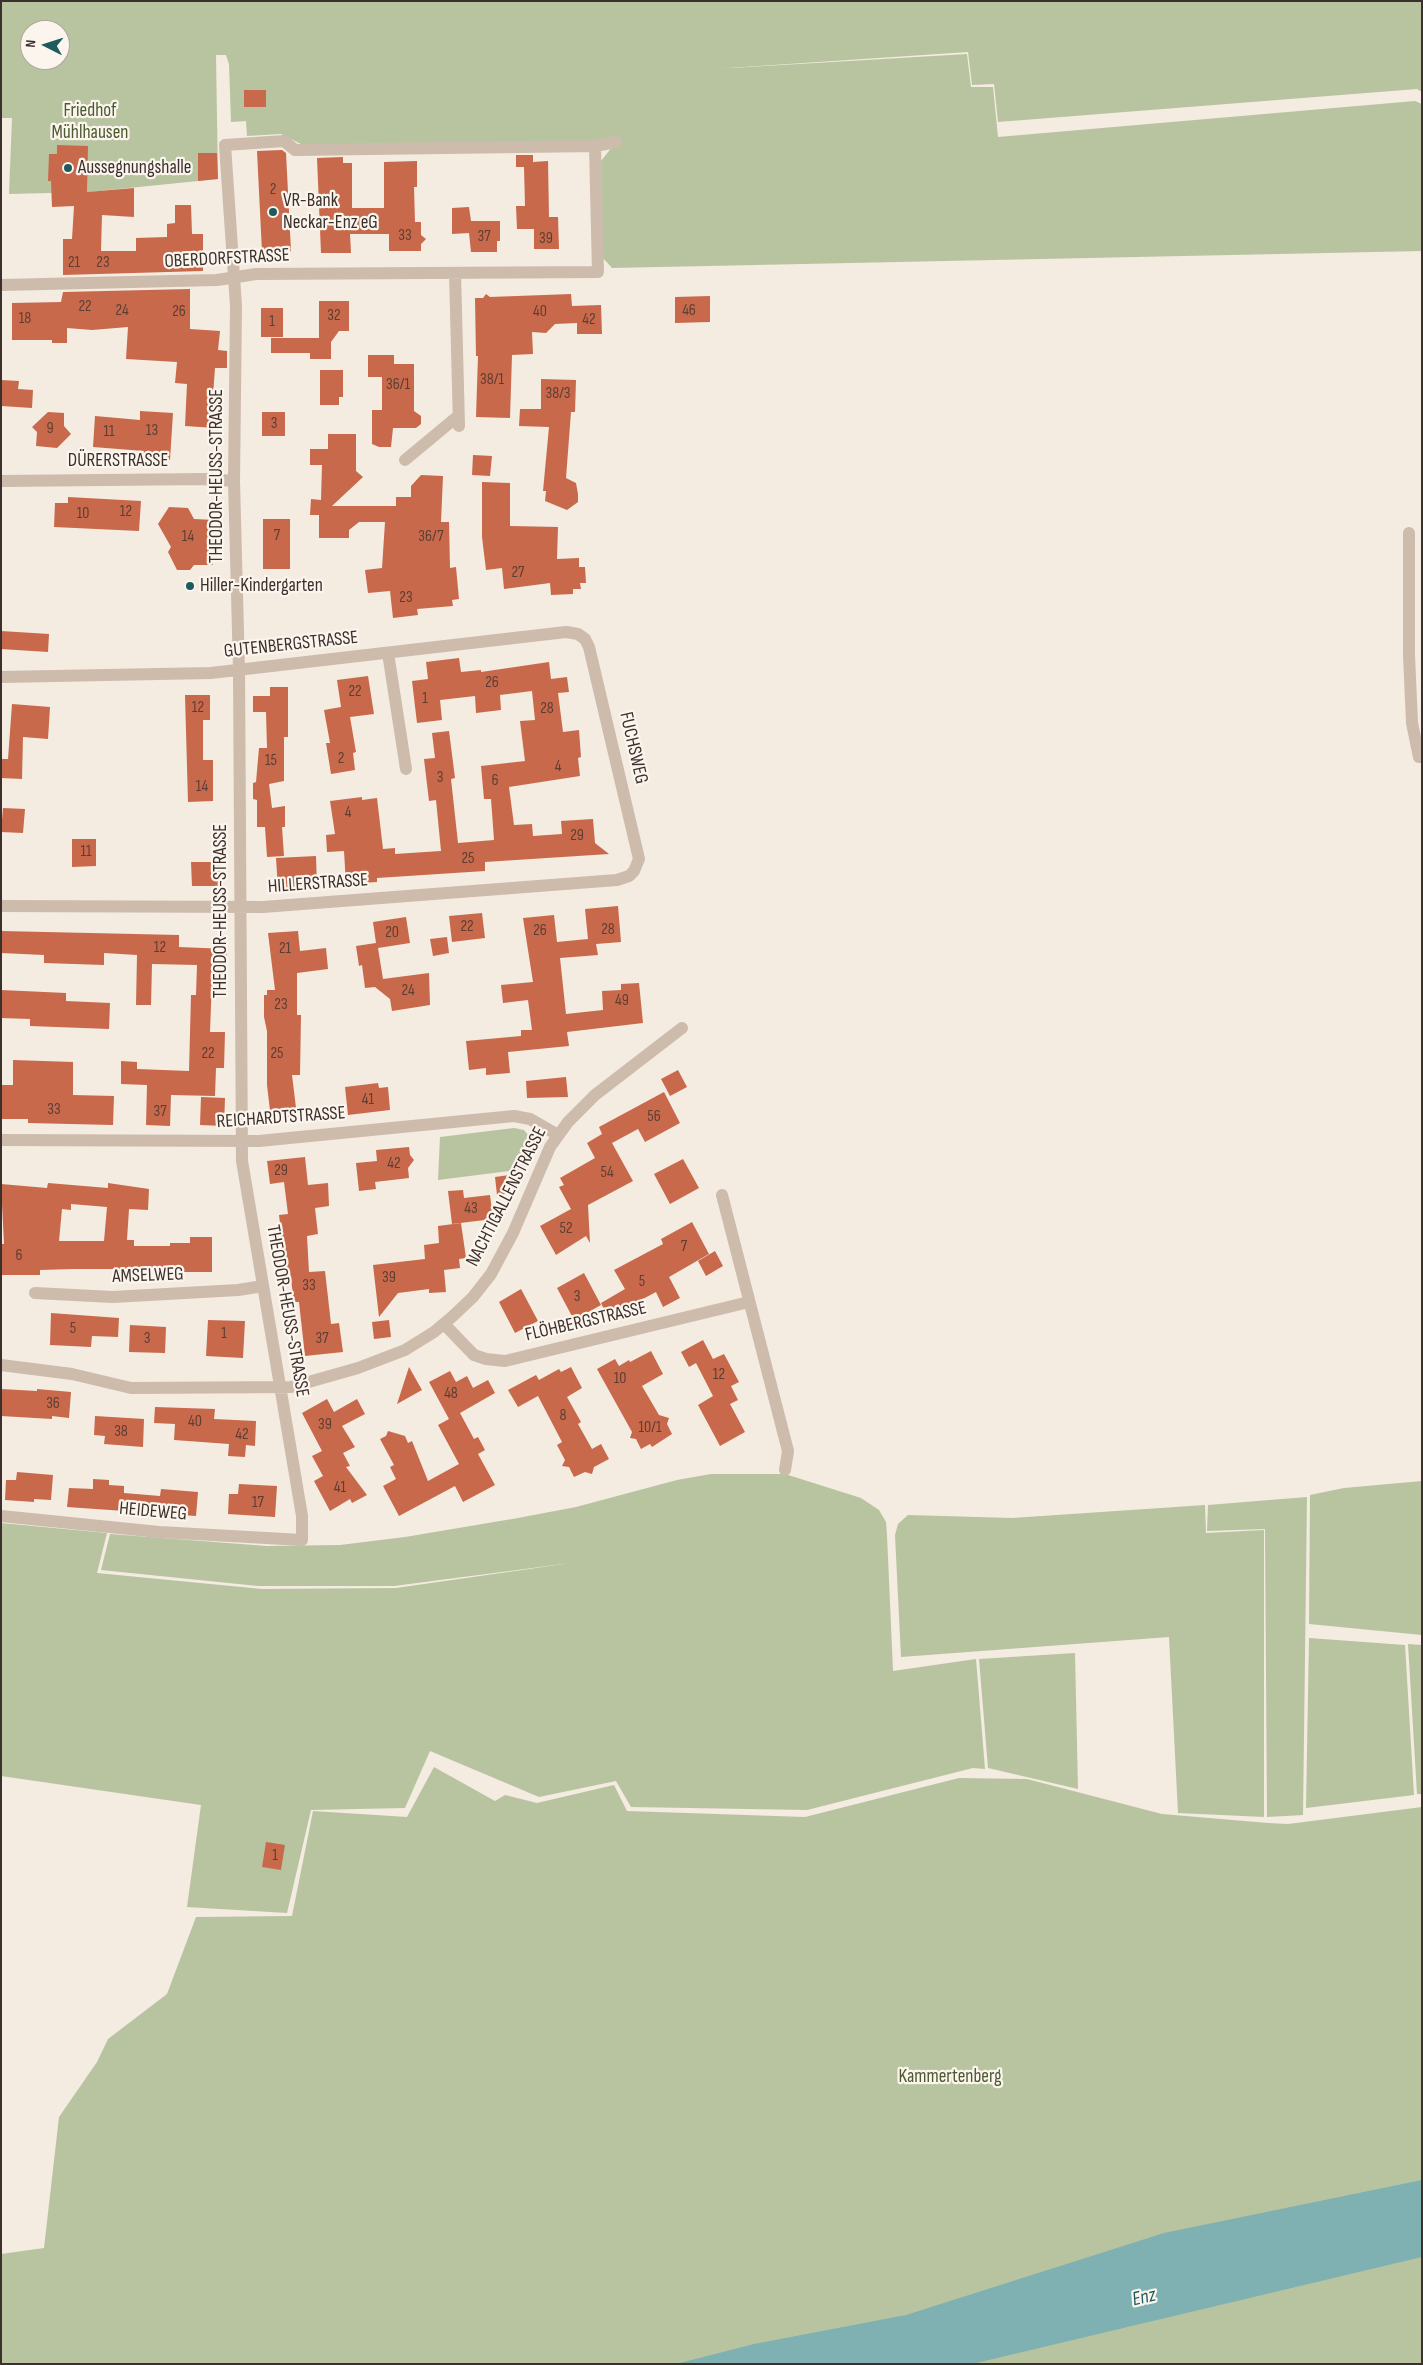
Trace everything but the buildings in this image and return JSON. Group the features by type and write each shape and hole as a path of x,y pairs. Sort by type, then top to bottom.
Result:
{"street":[{"name":"THEODOR-HEUSS-STRASSE","path":"302,1540 302,1516 242,1161 239,670 234,481 236,306 225,145 284,141 295,150 595,146"},
{"path":"595,146 616,142"},
{"name":"OBERDORFSTRASSE","path":"1,284 217,280 256,274 598,272 595,146"},
{"path":"405,460 458,421 455,273"},
{"name":"DÜRERSTRASSE","path":"1,480 234,481"},
{"path":"1409,533 1409,655 1412,723 1419,757 1422,757"},
{"name":"GUTENBERGSTRASSE","path":"1,677 239,670 566,632 582,636"},
{"name":"FUCHSWEG","path":"582,636 589,647 638,853 639,859 634,872"},
{"path":"388,653 406,769"},
{"name":"HILLERSTRASSE","path":"1,906 240,907 617,880 630,876 634,872"},
{"name":"NACHTIGALLENSTRASSE","path":"1,1365 72,1374 130,1388 290,1387 387,1358 405,1350 444,1324 473,1297 499,1260 513,1234 545,1159 558,1135 590,1100 682,1028"},
{"name":"REICHARDTSTRASSE","path":"1,1140 242,1141 514,1116 530,1119 558,1135"},
{"path":"722,1195 788,1451 785,1470"},
{"name":"AMSELWEG","path":"35,1293 113,1297 238,1290 263,1286"},
{"name":"FLÖHBERGSTRASSE","path":"444,1324 474,1355 486,1360 506,1360 749,1302"},
{"name":"HEIDEWEG","path":"1,1516 158,1532 302,1540"}],"green space":[{"name":"Friedhof Mühlhausen","path":"1,1 1422,1 1422,92 1417,89 998,122 994,84 972,85 968,52 714,69 967,54 971,87 993,87 998,137 1415,101 1422,104 1422,251 612,268 603,258 601,161 612,147 303,145 281,134 247,136 246,121 231,122 229,64 226,55 216,55 218,179 89,192 9,194 12,118 1,118"},
{"path":"514,1128 524,1130 533,1141 533,1151 525,1169 438,1180 440,1137"},
{"path":"711,1474 785,1474 861,1498 879,1510 886,1522 893,1671 976,1659 985,1769 973,1768 807,1810 631,1807 616,1781 539,1797 430,1751 405,1808 311,1810 287,1913 187,1907 201,1805 1,1776 1,1523 107,1533 97,1573 262,1589 396,1588 571,1563 394,1586 258,1586 101,1570 110,1534 267,1546 340,1545 405,1537 576,1507 677,1480"},
{"path":"1422,1481 1422,1635 1309,1624 1310,1495 1344,1488"},
{"path":"1307,1497 1303,1815 1267,1817 1265,1529 1207,1531 1208,1505"},
{"path":"1205,1505 1206,1533 1264,1530 1264,1817 1178,1813 1169,1637 901,1657 895,1535 898,1524 908,1515 1012,1518"},
{"path":"1309,1638 1405,1645 1414,1795 1306,1808"},
{"path":"1408,1644 1422,1645 1422,1794 1417,1794"},
{"path":"1075,1653 1078,1789 988,1768 979,1659"},
{"name":"Kammertenberg","path":"434,1767 495,1801 505,1795 537,1803 614,1785 627,1811 805,1817 959,1778 1027,1779 1162,1814 1268,1823 1288,1824 1422,1807 1422,2364 1,2364 1,2254 44,2248 59,2117 97,2062 108,2039 167,1994 196,1917 292,1916 313,1811 407,1817"}],"water":[{"name":"Enz","path":"1422,2180 1422,2257 972,2364 676,2364 754,2344 906,2315 1164,2233"}],"place":[{"name":"Aussegnungshalle","path":"68,168"},
{"name":"VR-Bank Neckar-Enz eG","path":"273,212"},
{"name":"Hiller-Kindergarten","path":"190,586"}]}
